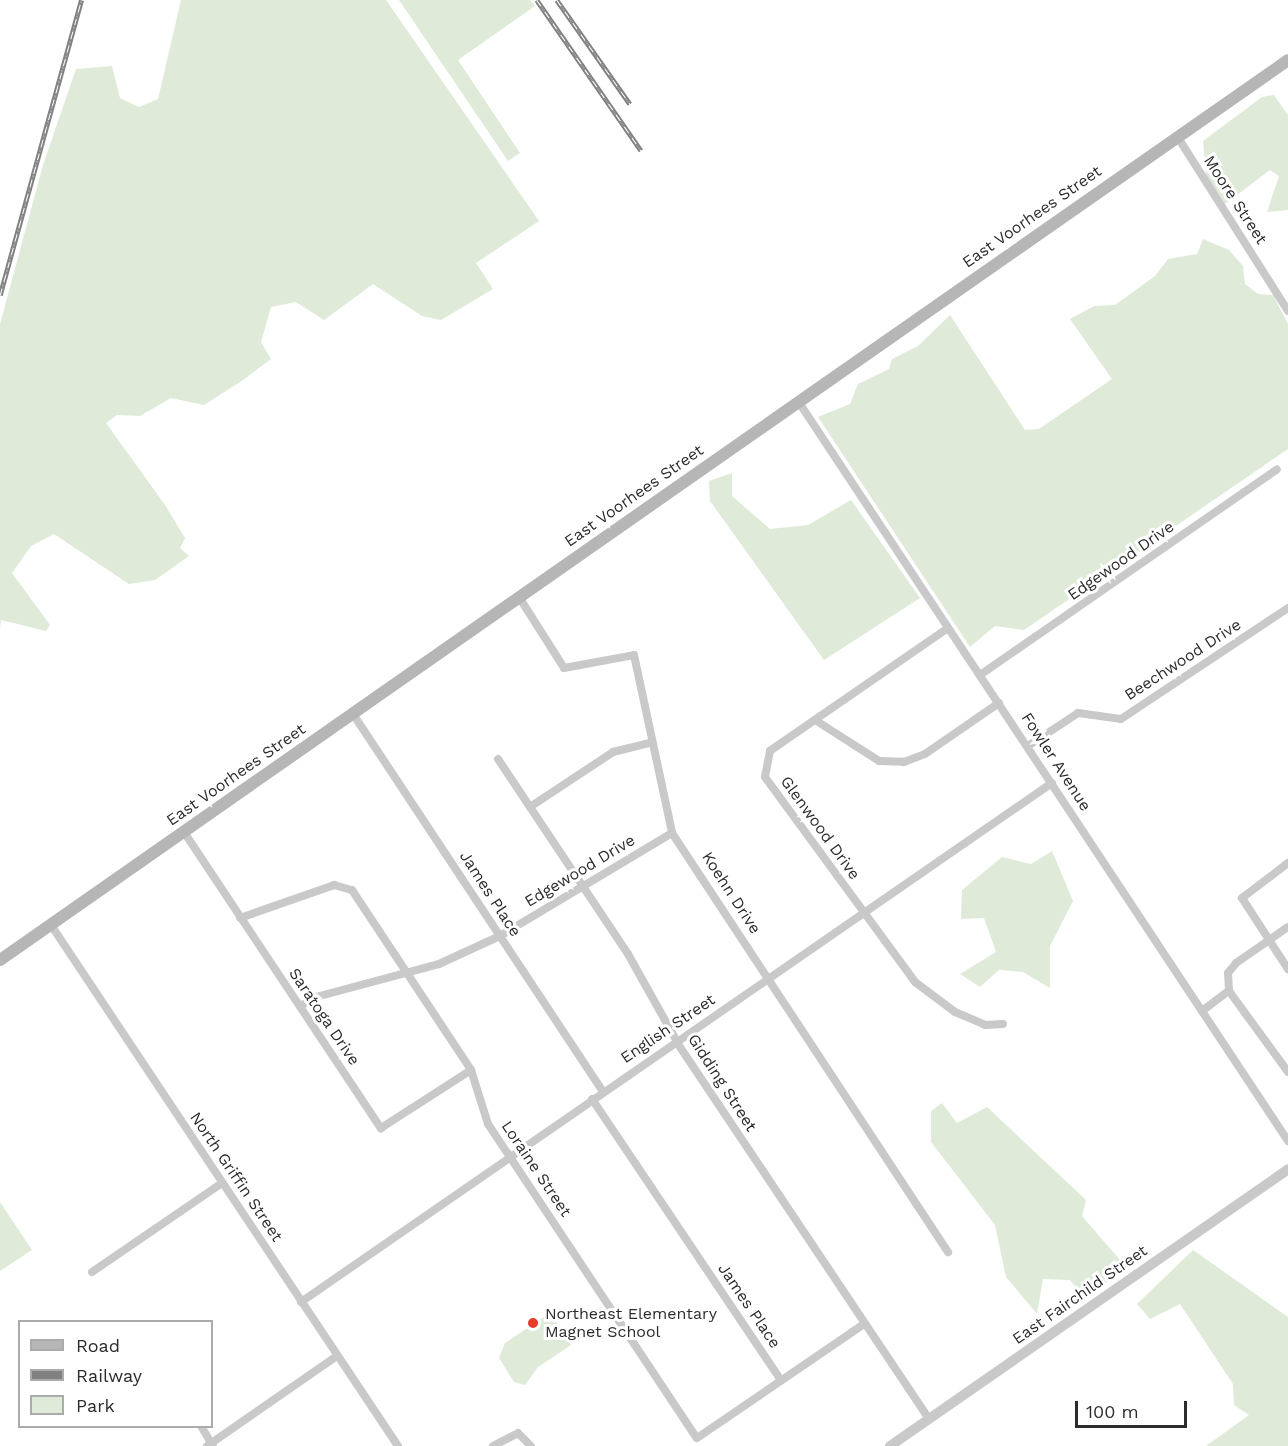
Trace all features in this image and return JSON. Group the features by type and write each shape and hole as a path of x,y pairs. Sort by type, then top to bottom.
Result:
{"main road":[{"name":"East Voorhees Street","path":"0,960 798,400 1288,60"}],"street":[{"name":"Moore Street","path":"1177,136 1288,310"},
{"name":"Fowler Avenue","path":"798,400 1288,1141"},
{"name":"Edgewood Drive","path":"980,675 1277,469"},
{"name":"Koehn Drive","path":"519,597 564,668 634,655 650,743 672,833 948,1252"},
{"name":"Beechwood Drive","path":"1028,746 1078,713 1121,719 1288,608"},
{"name":"Glenwood Drive","path":"948,628 770,751 765,777 895,959 934,999 985,1025 1003,1024"},
{"path":"815,720 879,760 904,762 925,754 999,703"},
{"name":"James Place","path":"352,714 603,1092"},
{"path":"530,807 613,752 650,743"},
{"name":"Gidding Street","path":"498,759 583,890 676,1042 929,1419"},
{"name":"English Street","path":"301,1302 1052,783"},
{"name":"Saratoga Drive","path":"184,832 381,1128 471,1070"},
{"name":"Edgewood Drive","path":"300,1006 316,997 407,974 500,936 583,890 672,833"},
{"path":"1288,863 1242,898 1288,969"},
{"name":"Loraine Street","path":"240,918 344,885 471,1070 488,1124 697,1438 781,1380"},
{"name":"North Griffin Street","path":"51,925 398,1446"},
{"path":"1288,927 1228,973 1229,991 1288,1072"},
{"path":"1202,1011 1229,991"},
{"name":"James Place","path":"592,1099 781,1380"},
{"name":"East Fairchild Street","path":"890,1446 1288,1169"},
{"path":"92,1272 222,1183"},
{"path":"781,1380 864,1324"},
{"path":"202,1428 210,1445 337,1356"},
{"path":"493,1446 518,1433 531,1446"}],"green space":[{"path":"181,0 386,0 539,221 476,263 493,289 441,320 422,316 373,284 324,320 296,302 271,307 261,342 271,359 243,380 204,405 171,398 140,416 117,415 106,423 165,505 185,538 180,548 189,556 155,580 129,584 54,534 31,546 12,573 50,625 46,631 1,620 0,629 0,324 43,165 76,69 112,66 120,98 139,107 158,99"},
{"path":"399,0 530,0 535,6 458,60 520,153 508,161"},
{"path":"1274,95 1288,115 1288,210 1267,212 1279,176 1270,170 1225,204 1206,175 1203,141 1262,97"},
{"path":"1203,239 1229,250 1243,266 1245,284 1258,294 1273,295 1288,324 1288,449 1024,630 995,626 970,647 818,417 850,404 858,384 889,369 892,359 918,346 950,315 1025,430 1039,429 1112,379 1070,319 1094,306 1115,305 1155,276 1168,259 1197,254"},
{"path":"732,473 732,496 770,529 808,525 851,500 920,598 824,660 710,501 709,481"},
{"path":"1052,851 1073,901 1050,946 1050,988 1023,972 999,970 980,987 960,974 996,952 984,918 961,919 962,890 1002,857 1031,864"},
{"path":"942,1103 957,1123 987,1107 1086,1200 1082,1216 1127,1268 1084,1298 1070,1280 1043,1279 1037,1314 1006,1277 995,1225 931,1142 931,1111"},
{"path":"0,1202 32,1250 0,1271"},
{"path":"1193,1250 1288,1317 1288,1446 1206,1446 1249,1415 1234,1405 1233,1384 1180,1304 1150,1319 1137,1304"},
{"path":"550,1313 571,1345 538,1367 525,1385 514,1382 499,1358 505,1343"}],"railway":[{"path":"0,295 81,0"},
{"path":"537,0 641,150"},
{"path":"557,0 630,104"}],"place":[{"name":"Northeast Elementary Magnet School","path":"533,1323"}]}
